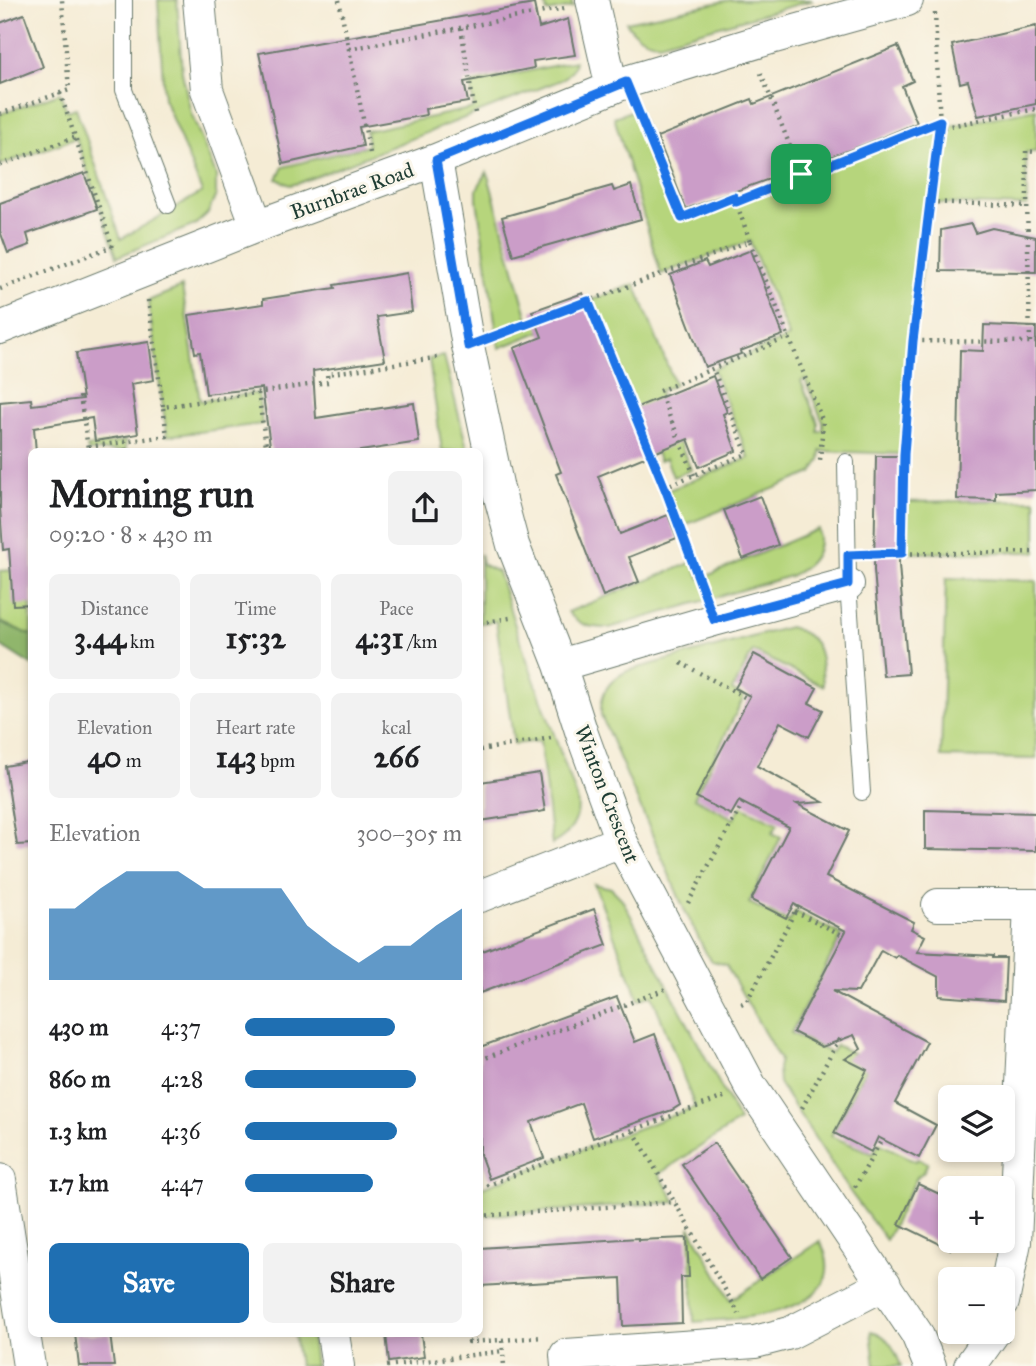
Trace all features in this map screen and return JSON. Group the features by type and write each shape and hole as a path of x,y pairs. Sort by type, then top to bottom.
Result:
{"street":[{"path":"199,0 207,90 257,226"},
{"name":"Burnbrae Road","path":"0,328 257,226 436,160 619,85 750,44 907,0"},
{"path":"593,1 619,85"},
{"name":"Winton Crescent","path":"436,160 468,346 498,489 513,545 560,665 621,841 751,1087 777,1129 885,1284 917,1334 930,1366"},
{"path":"560,665 714,620 848,570"},
{"path":"483,895 621,841"},
{"path":"937,905 1033,905 1014,1242 1009,1267"},
{"path":"0,1180 29,1366"},
{"path":"567,1366 566,1355 755,1342 790,1334 885,1284"},
{"path":"334,1337 338,1366"},
{"path":"970,1366 986,1344"}],"lane":[{"path":"124,0 124,90 168,205"},
{"path":"846,461 848,570 862,792"}],"path":[{"path":"0,114 69,90 62,0"},
{"path":"339,0 376,182"},
{"path":"902,553 904,454 913,341 940,128 934,0"},
{"path":"349,49 593,1"},
{"path":"461,28 480,142"},
{"path":"750,44 801,174"},
{"path":"619,85 682,218 734,197 823,422 820,460 846,461"},
{"path":"0,289 113,247 60,93"},
{"path":"940,128 1036,109"},
{"path":"736,202 940,121"},
{"path":"0,165 76,137"},
{"path":"913,341 1033,342 1026,151 1036,152"},
{"path":"930,202 1027,206"},
{"path":"163,407 328,382 327,374 444,356 750,241"},
{"path":"97,448 167,436 144,270"},
{"path":"588,301 664,487 714,620"},
{"path":"694,475 659,391 789,337"},
{"path":"664,487 747,454 713,369"},
{"path":"258,393 266,448"},
{"path":"80,396 88,448"},
{"path":"125,442 126,448"},
{"path":"848,570 902,553 1036,552"},
{"path":"665,635 673,659 748,699"},
{"path":"483,750 582,734"},
{"path":"662,920 684,909 743,803"},
{"path":"714,1018 747,1001 797,908 844,936"},
{"path":"483,1059 693,979"},
{"path":"777,1129 799,1115 840,1038"},
{"path":"483,1187 751,1087"},
{"path":"633,1130 755,1342"},
{"path":"831,1208 852,1193 882,1139"},
{"path":"483,1216 676,1202"},
{"path":"468,1337 469,1342 502,1340 504,1366"},
{"path":"387,1366 503,1351"}],"green space":[{"path":"158,0 177,0 182,72 191,113 216,175 216,195 208,213 195,225 117,257 76,138 0,165 0,114 60,93 67,111 76,108 121,239 202,192 164,99"},
{"path":"544,0 571,0 573,7 547,12"},
{"path":"730,0 813,0 659,43 640,36 626,22"},
{"path":"575,61 571,72 561,80 299,183 290,185 277,179 283,167 368,146 366,131 474,108 470,84"},
{"path":"637,109 682,218 734,197 737,201 940,121 941,128 1036,109 1036,152 1026,152 1027,206 930,203 913,341 904,454 821,451 820,460 812,473 680,527 666,491 749,458 713,369 789,337 750,241 661,274 614,117","holes":["805,379 823,422 823,430 818,432 818,423 801,381"]},
{"path":"487,172 529,323 635,284 675,385 659,391 691,470 673,477 666,458 659,461 656,452 651,454 592,311 499,348 477,200 477,189"},
{"path":"182,287 200,401 258,393 262,424 167,436 148,301"},
{"path":"444,356 467,448 442,448 429,359"},
{"path":"125,441 126,448 87,448"},
{"path":"1036,500 1036,552 902,553 903,502"},
{"path":"818,529 817,552 804,568 790,576 609,628 586,625 568,612 693,562 700,579"},
{"path":"483,564 498,572 577,798 576,820 573,826 552,844 540,741 514,744 496,621 483,623"},
{"path":"28,569 28,634 0,622 0,571"},
{"path":"946,578 1036,581 1036,759 941,757"},
{"path":"0,622 28,634 28,663 0,645"},
{"path":"789,627 800,631 814,642 820,656 823,686 753,651 732,690 744,697 694,798 734,819 741,806 778,824 772,833 781,837 749,903 789,922 795,911 842,935 791,1033 831,1053 836,1045 870,1061 831,1136 873,1154 879,1143 916,1161 918,1159 928,1163 917,1177 886,1240 851,1193 779,1083 780,1060 726,965 712,961 706,953 684,909 601,715 606,688 627,671"},
{"path":"594,884 611,888 622,899 739,1121 659,1174 676,1202 483,1216 483,1187 695,1107 652,995 639,1000"},
{"path":"690,1227 731,1300 820,1241 827,1266 822,1284 808,1298 787,1308 763,1315 694,1322"},
{"path":"871,1331 887,1340 901,1366 875,1366"},
{"path":"294,1337 311,1337 315,1366 299,1366"}],"building":[{"path":"534,4 539,28 568,19 575,55 533,61 534,68 464,82 468,102 425,109 426,115 359,127 363,146 283,164 259,53"},
{"path":"24,14 43,67 0,84 0,23"},
{"path":"1036,26 1036,104 978,116 968,81 960,83 952,45"},
{"path":"898,46 913,81 902,86 917,123 686,209 657,137 752,99 754,104"},
{"path":"84,173 97,209 27,234 30,245 8,253 0,231 0,203"},
{"path":"631,185 641,219 513,255 502,217 612,186 614,191"},
{"path":"971,224 975,233 992,228 1036,237 1036,272 940,271 941,230"},
{"path":"751,250 783,335 705,367 670,275 705,261 708,267"},
{"path":"407,273 412,312 377,317 385,360 313,371 316,418 414,403 419,442 380,448 270,448 262,388 206,394 200,352 195,353 189,315 263,304 263,299 335,288 334,285"},
{"path":"583,293 630,410 713,376 727,412 723,414 736,451 699,467 688,439 598,476 620,534 668,515 677,538 629,557 639,582 603,596 556,474 561,472 514,348 542,337 532,311"},
{"path":"984,325 1036,327 1036,490 996,492 996,500 957,499 960,350 983,351"},
{"path":"149,342 154,380 131,384 138,434 95,441 92,418 34,428 36,448 28,448 28,604 13,605 9,549 3,550 0,508 0,402 31,399 32,405 83,399 76,353"},
{"path":"876,456 900,456 899,565 908,674 883,676 874,570"},
{"path":"760,496 778,545 743,559 724,510"},
{"path":"754,654 817,688 809,703 823,710 809,737 780,722 757,766 823,802 797,804 849,831 826,877 914,922 911,929 925,936 917,952 1006,958 1004,1001 939,996 939,977 897,955 895,958 881,950 858,992 832,991 927,1042 895,1103 936,1125 919,1158 878,1137 871,1152 834,1133 867,1070 845,1059 861,1049 854,1035 822,1047 793,1032 846,931 794,904 786,918 751,900 789,827 739,801 731,815 696,797 750,696 735,688"},
{"path":"28,762 28,844 17,845 5,766"},
{"path":"539,773 545,811 483,821 483,782"},
{"path":"925,810 1036,813 1036,851 925,849"},
{"path":"594,909 607,945 483,992 483,951"},
{"path":"617,997 635,1042 655,1034 680,1105 593,1138 581,1103 531,1122 544,1158 489,1179 483,1162 483,1046"},
{"path":"714,1143 792,1257 760,1279 682,1164"},
{"path":"918,1184 938,1193 938,1243 899,1224"},
{"path":"638,1238 687,1238 689,1277 681,1277 682,1323 623,1326 621,1278 483,1286 483,1248"},
{"path":"75,1337 110,1337 114,1366 79,1366"},
{"path":"386,1337 421,1337 424,1357 389,1362"}],"route":[{"path":"626,82 682,218 734,197 736,202 801,174 940,121 913,341 904,454 902,553 848,555 848,584 714,620 666,491 588,301 468,346 436,160 626,82"}]}
